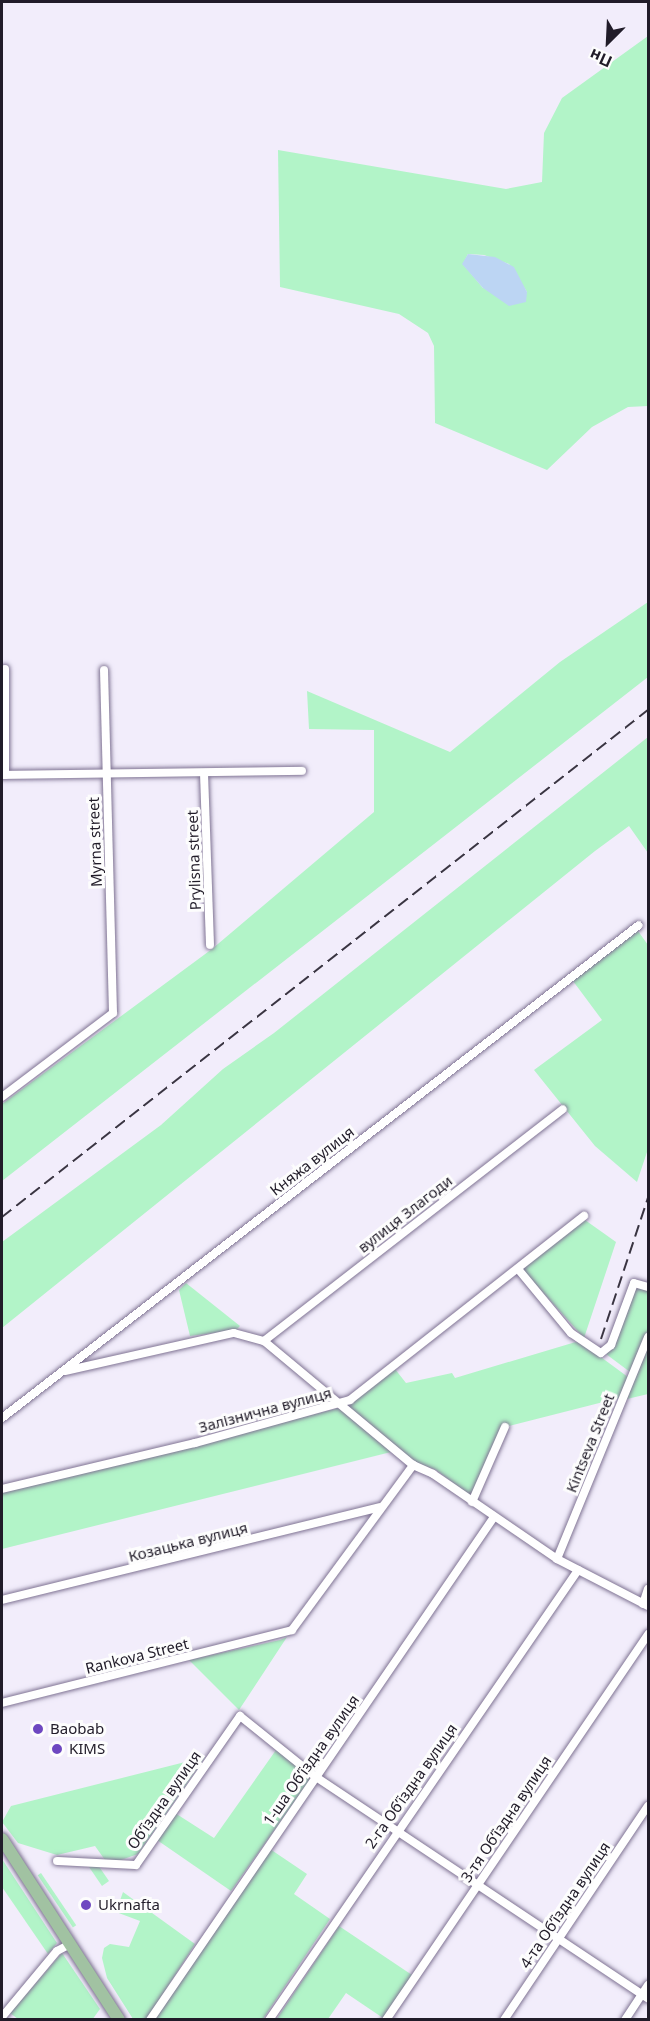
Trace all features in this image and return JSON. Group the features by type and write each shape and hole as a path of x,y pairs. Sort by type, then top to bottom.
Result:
{"main road":[{"path":"2,1842 119,2019"}],"street":[{"path":"5,669 3,775 302,771"},
{"name":"Myrna street","path":"2,1097 113,1013 104,670"},
{"name":"Prylisna street","path":"204,773 210,945"},
{"name":"Княжа вулиця","path":"2,1418 639,925"},
{"name":"вулиця Злагоди","path":"264,1341 563,1109"},
{"name":"Залізнична вулиця","path":"2,1489 340,1405 584,1216"},
{"path":"518,1269 571,1333 601,1353 611,1345 634,1283 648,1287"},
{"path":"63,1371 234,1333 264,1341 413,1466 433,1474 557,1559 645,1605 648,1589"},
{"name":"Kintseva Street","path":"557,1559 648,1337"},
{"path":"472,1502 505,1427"},
{"path":"380,1507 413,1466"},
{"name":"Козацька вулиця","path":"2,1600 380,1507"},
{"name":"Rankova Street","path":"2,1703 279,1636 303,1618 380,1507"},
{"name":"1-ша Обʼїздна вулиця","path":"150,2019 494,1517"},
{"name":"2-га Обʼїздна вулиця","path":"269,2019 397,1829 578,1570"},
{"name":"3-тя Обʼїздна вулиця","path":"386,2019 648,1634"},
{"name":"Обʼїздна вулиця","path":"57,1861 136,1865 240,1716 316,1777"},
{"path":"316,1777 645,1996"},
{"name":"4-та Обʼїздна вулиця","path":"504,2019 648,1806"},
{"path":"2,2017 57,1951 70,1944"},
{"path":"625,2019 645,1996 648,1985"}],"green space":[{"path":"648,36 648,406 628,407 592,427 547,470 435,423 434,346 428,333 399,314 280,287 278,150 506,189 542,182 544,133 562,98","holes":["468,254 484,255 509,264 527,292 483,288 463,264"]},
{"path":"648,602 648,677 2,1181 2,1104 212,949 374,812 374,730 309,729 307,691 450,752 560,662"},
{"path":"648,737 648,853 629,826 2,1328 2,1242 161,1125 223,1069 274,1033"},
{"path":"638,931 648,945 648,1149 637,1182 595,1146 534,1070 602,1020 573,981"},
{"path":"585,1220 616,1242 584,1338 522,1269"},
{"path":"186,1283 240,1326 236,1330 190,1336 179,1290"},
{"path":"636,1287 648,1290 648,1329 630,1372 606,1354 614,1348"},
{"path":"579,1341 628,1377 619,1398 501,1428 471,1496 436,1470 415,1462 347,1405 395,1369 406,1383 452,1373 455,1378"},
{"path":"648,1347 648,1394 627,1399"},
{"path":"339,1408 391,1452 2,1549 2,1493"},
{"path":"287,1637 239,1710 189,1660 280,1640"},
{"path":"276,1750 312,1777 231,1891 157,1840 175,1813 214,1838"},
{"path":"205,1757 138,1854 121,1860 105,1860 95,1846 57,1855 18,1843 2,1822 11,1806"},
{"path":"270,1849 307,1874 294,1894 330,1919 263,2019 154,2020"},
{"path":"2,1859 57,1943 48,1954 2,1887"},
{"path":"98,1865 109,1881 102,1886 89,1867"},
{"path":"41,1873 76,1925 73,1927 38,1875"},
{"path":"123,1892 195,1944 147,2019 133,2019 107,1978 102,1958 104,1948 110,1944 129,1947 140,1921 116,1912"},
{"path":"339,1926 412,1975 383,2018 346,1993 328,2019 276,2020"},
{"path":"62,1953 100,2009 92,2020 18,2019 10,2013"}],"water":[{"path":"468,254 495,257 514,267 527,292 526,302 509,306 483,288 462,264"}],"railway":[{"path":"2,1217 648,710"},
{"path":"601,1339 648,1198"}],"place":[{"name":"Baobab","path":"38,1729"},
{"name":"KIMS","path":"57,1749"},
{"name":"Ukrnafta","path":"86,1905"}]}
